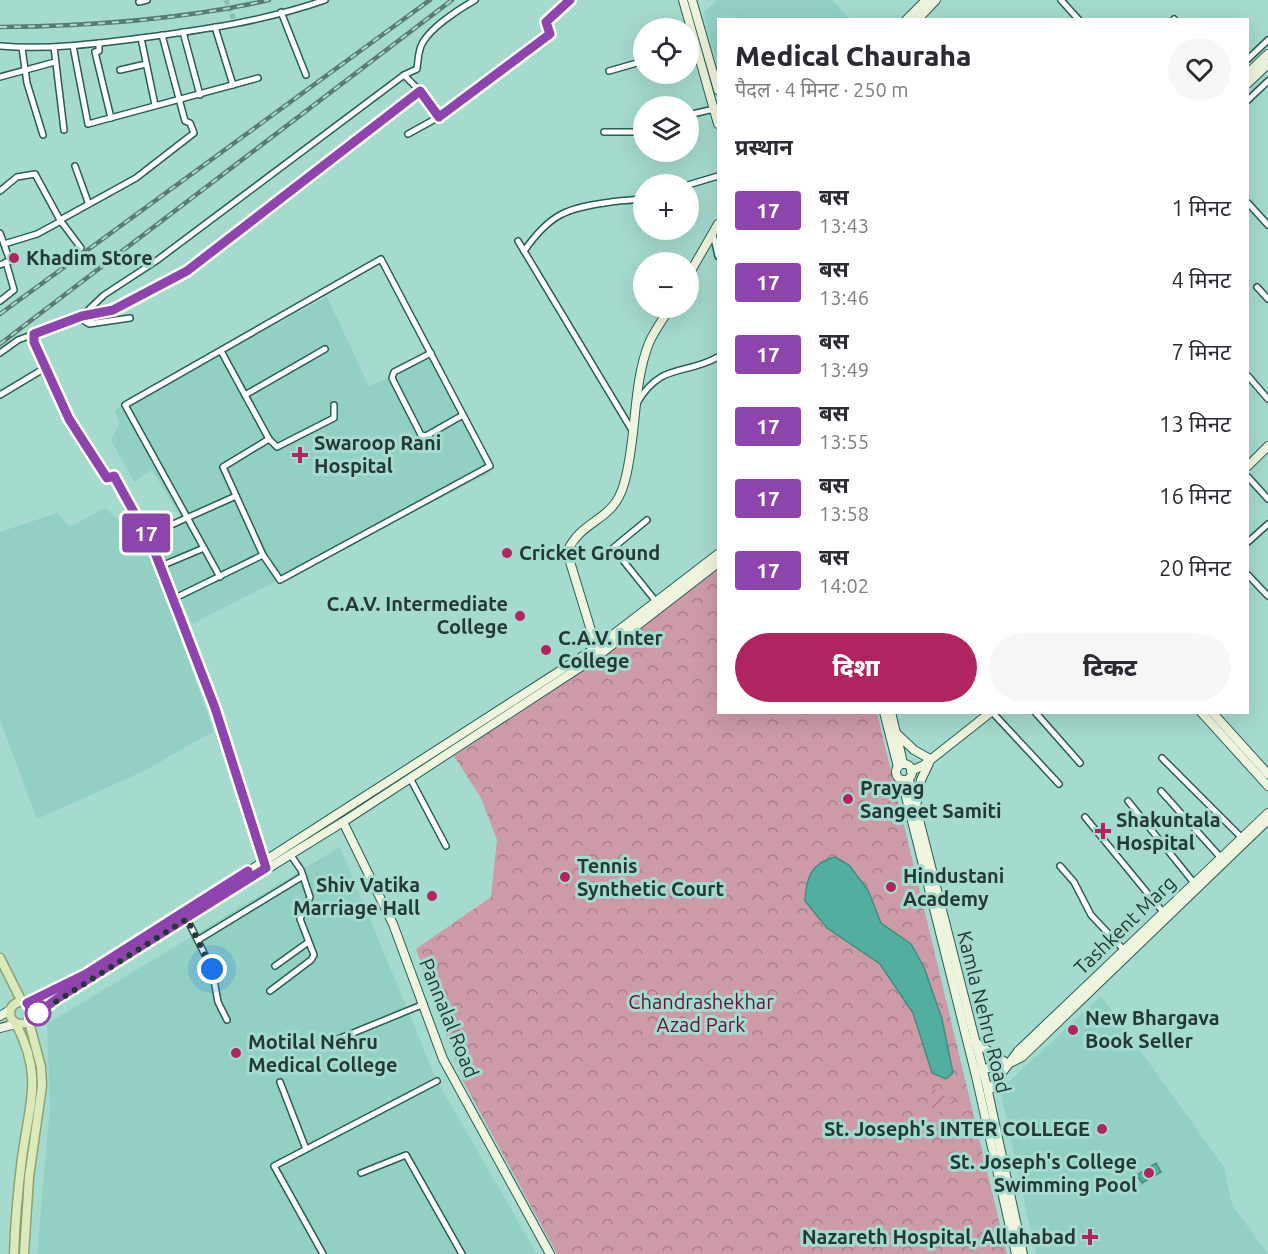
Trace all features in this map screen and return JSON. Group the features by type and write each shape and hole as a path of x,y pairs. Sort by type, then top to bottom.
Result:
{"main road":[{"path":"683,0 686,18"},
{"path":"692,0 717,87"},
{"path":"908,18 926,0"},
{"path":"918,18 936,0"},
{"path":"1249,72 1268,54"},
{"path":"1249,82 1268,64"},
{"path":"699,67 717,120"},
{"path":"699,258 717,226"},
{"path":"598,651 567,552 572,541 584,528 604,517 616,505 625,483 649,344 664,318"},
{"path":"1249,465 1268,446"},
{"path":"659,605 717,555"},
{"path":"0,1028 30,1021 55,1000 187,919 265,865 290,854 343,822 598,651 717,564"},
{"path":"0,1016 96,968 265,865 598,651"},
{"path":"885,714 905,767"},
{"path":"891,714 905,767 905,781"},
{"path":"905,781 897,774 905,767 930,759 988,714"},
{"path":"1203,714 1268,786"},
{"path":"1214,714 1268,774"},
{"path":"896,733 914,750 930,759"},
{"path":"916,808 921,780 930,759"},
{"name":"Kamla Nehru Road","path":"905,781 916,808 975,1042 978,1071 988,1092 1023,1254"},
{"name":"Kamla Nehru Road","path":"905,781 978,1071 1016,1254"},
{"name":"Tashkent Marg","path":"1008,1064 1018,1051 1268,813"},
{"name":"Tashkent Marg","path":"978,1071 1008,1064 1022,1057 1268,820"},
{"name":"Pannalal Road","path":"343,822 393,924 443,1059 550,1254"},
{"path":"0,958 18,1005"},
{"path":"18,1005 32,1010 30,1021 41,1067 42,1086 29,1178 24,1254"},
{"path":"14,1254 22,1157 33,1084 33,1067 16,1024 10,1017 18,1005"},
{"path":"975,1042 1008,1064 988,1092"}],"street":[{"path":"139,2 147,0"},
{"path":"0,46 22,48 73,46 141,38 215,27 325,0"},
{"path":"80,317 104,295 156,261 404,75 417,69 421,46 455,12 475,0"},
{"path":"408,134 439,117 550,34 546,22 570,0"},
{"path":"1061,0 1077,18"},
{"path":"281,12 306,75"},
{"path":"215,27 233,85"},
{"path":"183,32 200,95"},
{"path":"4,244 37,234 88,202 136,178 154,161 194,133 190,123 185,121 181,99 162,35"},
{"path":"141,38 155,105"},
{"path":"1249,58 1268,40"},
{"path":"99,43 99,51 95,52 111,117"},
{"path":"73,46 88,124 258,78"},
{"path":"54,47 63,130"},
{"path":"22,48 25,70 43,135"},
{"path":"0,77 55,62"},
{"path":"120,70 146,64"},
{"path":"609,71 633,64"},
{"path":"404,75 420,91 439,117"},
{"path":"1249,99 1268,81"},
{"path":"0,353 18,340 80,317 113,310 187,271 420,91"},
{"path":"699,112 714,109"},
{"path":"604,132 633,132"},
{"path":"75,166 88,202"},
{"path":"0,191 17,177 35,174 61,220 81,248"},
{"path":"699,182 717,176"},
{"path":"525,251 541,227 559,214 612,201 633,199"},
{"path":"1249,204 1268,225"},
{"path":"0,233 10,261 3,264 14,290 0,301"},
{"path":"713,234 717,252"},
{"path":"518,241 633,432"},
{"path":"220,577 125,405 381,259 490,466 280,580 263,555 223,467 269,439"},
{"path":"1257,286 1268,299"},
{"path":"80,317 89,324 130,318"},
{"path":"34,334 34,342 69,419 107,478 114,476 152,545 215,708 265,865"},
{"path":"245,395 325,350"},
{"path":"221,351 269,439 277,447 334,418 334,405"},
{"path":"430,353 394,372 392,378 421,435 426,436 463,415"},
{"path":"637,403 647,387 667,372 703,364 717,357"},
{"path":"0,395 45,368"},
{"path":"1249,377 1268,399"},
{"path":"1249,390 1255,385"},
{"path":"1249,478 1268,499"},
{"path":"162,529 236,496"},
{"path":"647,520 613,548 659,605"},
{"path":"1249,541 1268,524"},
{"path":"160,566 204,548"},
{"path":"173,599 263,555"},
{"path":"1249,576 1268,596"},
{"path":"993,714 1059,784"},
{"path":"1037,714 1080,763"},
{"path":"1162,758 1242,838"},
{"path":"410,778 446,846"},
{"path":"1161,791 1221,858"},
{"path":"1128,801 1194,883"},
{"path":"1085,817 1163,912"},
{"path":"270,991 311,960 313,951 307,943 300,919 310,897 303,876 290,854"},
{"path":"1060,866 1074,882 1091,915 1124,950"},
{"path":"198,940 303,876"},
{"path":"187,919 212,969 218,1002 227,1020"},
{"path":"275,966 307,943"},
{"path":"326,1044 424,1004"},
{"path":"323,1254 274,1166 437,1081"},
{"path":"280,1082 306,1149"},
{"path":"361,1173 406,1155 462,1254"}],"shaded area":[{"path":"717,0 832,0 849,18 717,18 717,62 703,13"},
{"name":"Swaroop Rani Hospital","path":"327,297 369,386 429,359 490,473 192,624 153,535 181,517 152,470 134,482 111,440 119,425 115,410"},
{"path":"105,508 147,546 214,731 146,770 37,819 0,720 0,532 57,513 70,527"},
{"name":"Motilal Nehru Medical College","path":"340,847 437,1081 537,1254 37,1254 50,1107 47,1024"},
{"path":"835,857 849,865 868,890 881,923 911,944 924,967 942,1019 953,1073 946,1079 932,1073 913,1013 880,964 827,928 805,901 807,885 815,867"},
{"name":"St. Joseph's INTER COLLEGE","path":"1101,996 1224,1167 1232,1205 1268,1254 1036,1254 1000,1090"},
{"name":"St. Joseph's College Swimming Pool","path":"1156,1163 1161,1172 1142,1183 1137,1175"}],"green space":[{"name":"Chandrashekhar Azad Park","path":"717,569 717,714 877,714 1007,1254 557,1254 463,1081 416,949 491,897 497,840 481,798 454,756 607,654"},
{"path":"932,1088 947,1098 958,1099 932,1117"}],"tunnel":[{"path":"226,0 236,24"}],"railway":[{"path":"0,27 136,21 203,13 269,0"},
{"path":"0,314 430,0"},
{"path":"0,344 452,0"}],"bus line":[{"name":"17","path":"248,871 86,974 27,1003 32,1010 31,1019 55,1000 139,950 266,868 215,708 152,545 114,476 107,478 69,419 34,342 34,334 82,316 113,310 187,271 420,91 439,117 550,34 546,22 570,0"}],"place":[{"name":"Khadim Store","path":"14,258"},
{"name":"Swaroop Rani Hospital","path":"300,455"},
{"name":"Cricket Ground","path":"507,553"},
{"name":"C.A.V. Intermediate College","path":"520,616"},
{"name":"C.A.V. Inter College","path":"546,650"},
{"name":"Prayag Sangeet Samiti","path":"848,799"},
{"name":"Shakuntala Hospital","path":"1103,831"},
{"name":"Tennis Synthetic Court","path":"565,877"},
{"name":"Hindustani Academy","path":"891,887"},
{"name":"Shiv Vatika Marriage Hall","path":"432,896"},
{"name":"New Bhargava Book Seller","path":"1073,1030"},
{"name":"Motilal Nehru Medical College","path":"236,1053"},
{"name":"St. Joseph's INTER COLLEGE","path":"1102,1129"},
{"name":"St. Joseph's College Swimming Pool","path":"1149,1173"},
{"name":"Nazareth Hospital, Allahabad","path":"1090,1237"}],"route":[{"path":"38,1013 55,1000 187,919 212,969"}]}
